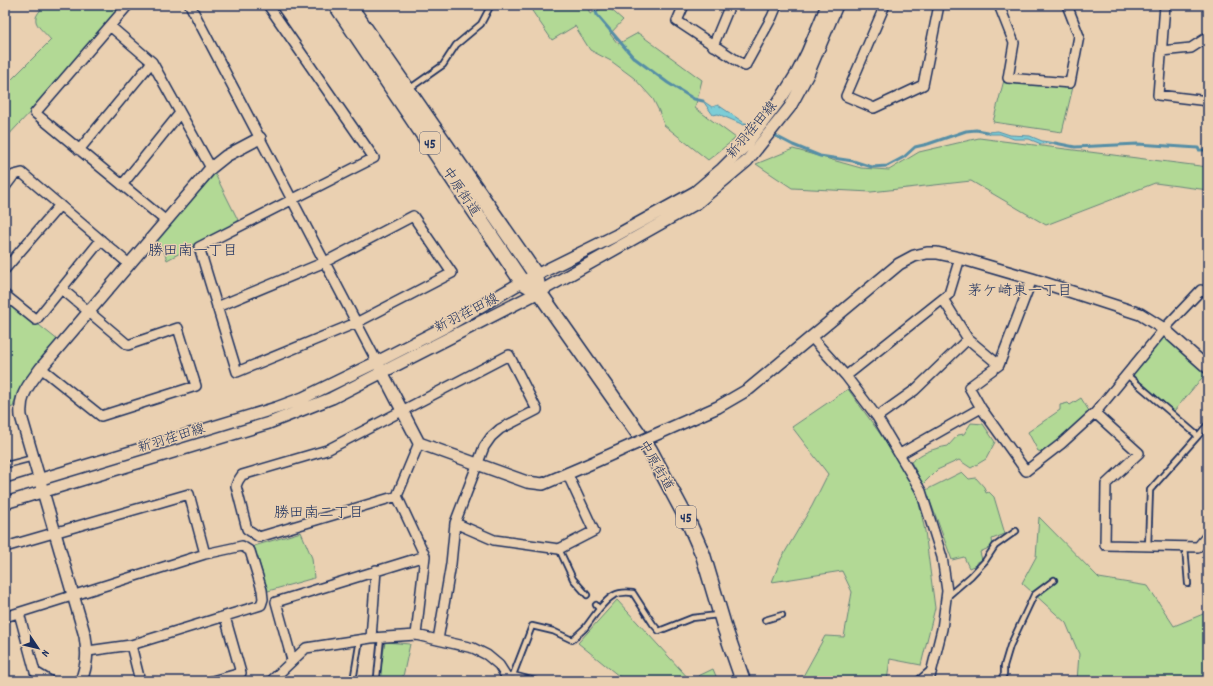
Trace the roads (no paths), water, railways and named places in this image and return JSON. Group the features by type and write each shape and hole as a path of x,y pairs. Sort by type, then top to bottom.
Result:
{"main road":[{"name":"中原街道","path":"336,5 522,282 539,292 650,450 692,529 703,555 722,614 725,629 743,681"},
{"name":"中原街道","path":"349,5 536,275 539,292"}],"street":[{"path":"128,5 35,113 166,221"},
{"path":"190,5 419,443 527,482 543,484 718,407 749,389 900,264 914,256 927,253 937,253 960,258 1032,279 1140,314 1164,329 1208,368"},
{"path":"217,307 325,262 413,216 452,273 356,323 237,372 217,307 199,247 374,158 268,5"},
{"path":"684,5 677,21 745,66 777,5"},
{"path":"714,46 730,5"},
{"name":"新羽荏田線","path":"5,490 276,408 380,367 539,292 697,203 747,161 757,140 797,73 828,5"},
{"name":"新羽荏田線","path":"5,503 269,423 332,398 447,326 522,282 617,235 695,192 757,140 790,107 808,74 837,5"},
{"path":"885,5 846,96 874,108 923,85 939,5"},
{"path":"999,5 1014,42 1008,78 1070,83 1079,36 1068,5"},
{"path":"1165,5 1158,95 1208,101"},
{"path":"110,26 152,62 211,168"},
{"path":"1161,51 1191,48 1208,37"},
{"path":"79,150 152,62"},
{"path":"122,185 180,113"},
{"path":"81,681 88,651 73,594 21,416 20,405 24,392 42,368 211,168 226,156 260,138"},
{"path":"5,187 14,175 22,173 129,264"},
{"path":"5,269 60,205"},
{"path":"5,294 36,320 101,240"},
{"path":"846,376 949,294 960,258"},
{"path":"1032,279 999,365 969,387 981,408 1026,471 1061,444 1095,413 1164,329 1201,290 1208,293"},
{"path":"42,368 101,416 196,386 178,328 128,345 62,288"},
{"path":"943,299 968,339 999,365"},
{"path":"812,338 846,376 877,417 921,491 942,557 948,591 942,629 929,681"},
{"path":"877,417 915,390 968,339"},
{"path":"397,496 259,537 246,528 236,486 242,475 327,450 509,355 537,410 500,429 491,436 484,447 479,464 455,523 451,564 438,640"},
{"path":"900,454 981,408"},
{"path":"1095,413 1139,452 1106,484 1105,545 1198,547 1208,535"},
{"path":"416,635 425,556 397,496 419,443"},
{"path":"455,523 494,540 559,549 594,530 567,473"},
{"path":"5,547 189,494 205,554"},
{"path":"5,617 73,594 205,554 242,546 250,551 262,590 263,599 261,605 131,645 88,651"},
{"path":"292,660 276,602 425,556"},
{"path":"371,638 376,570"},
{"path":"19,613 35,672 50,681"},
{"path":"212,681 242,677 225,617"},
{"path":"271,681 306,648 371,638 416,635 473,648 499,665 508,677"},
{"path":"131,645 140,681"}],"lane":[{"path":"407,90 443,64 456,45 481,24 491,5"},
{"path":"1127,375 1198,436"},
{"path":"1148,547 1150,490 1208,424"},
{"path":"5,462 6,466 33,458"},
{"path":"946,597 971,576 985,561 995,546 1016,531"},
{"path":"1185,547 1188,584"},
{"path":"559,549 573,579 587,595"},
{"path":"1000,681 1004,674 1004,666 1010,646 1034,595 1054,580"},
{"path":"536,681 508,677 532,626 553,631 572,640 585,628 598,607 609,597 623,592 633,593 659,631 692,618 722,614"},
{"path":"765,620 782,615"},
{"path":"376,681 381,637"},
{"path":"353,681 360,640"},
{"path":"917,681 932,668"}],"water":[{"path":"703,101 712,107 718,105 746,124 744,125 718,114 713,115"},
{"path":"998,131 1010,135 1030,136 1042,141 1055,143 1041,144 1029,139 1014,139 1000,134 990,134 987,132"}],"waterway":[{"path":"594,5 597,15 633,57 668,83 694,99 703,101"},
{"path":"746,124 756,128"},
{"path":"772,134 793,145 820,156 853,161 872,167 887,166 904,157 915,147 966,131 976,130 987,132"},
{"path":"1055,143 1075,147 1138,144 1208,150"}],"district":[{"name":"勝田南一丁目","path":"193,250"},
{"name":"茅ケ崎東一丁目","path":"1020,290"},
{"name":"勝田南二丁目","path":"319,512"}]}
